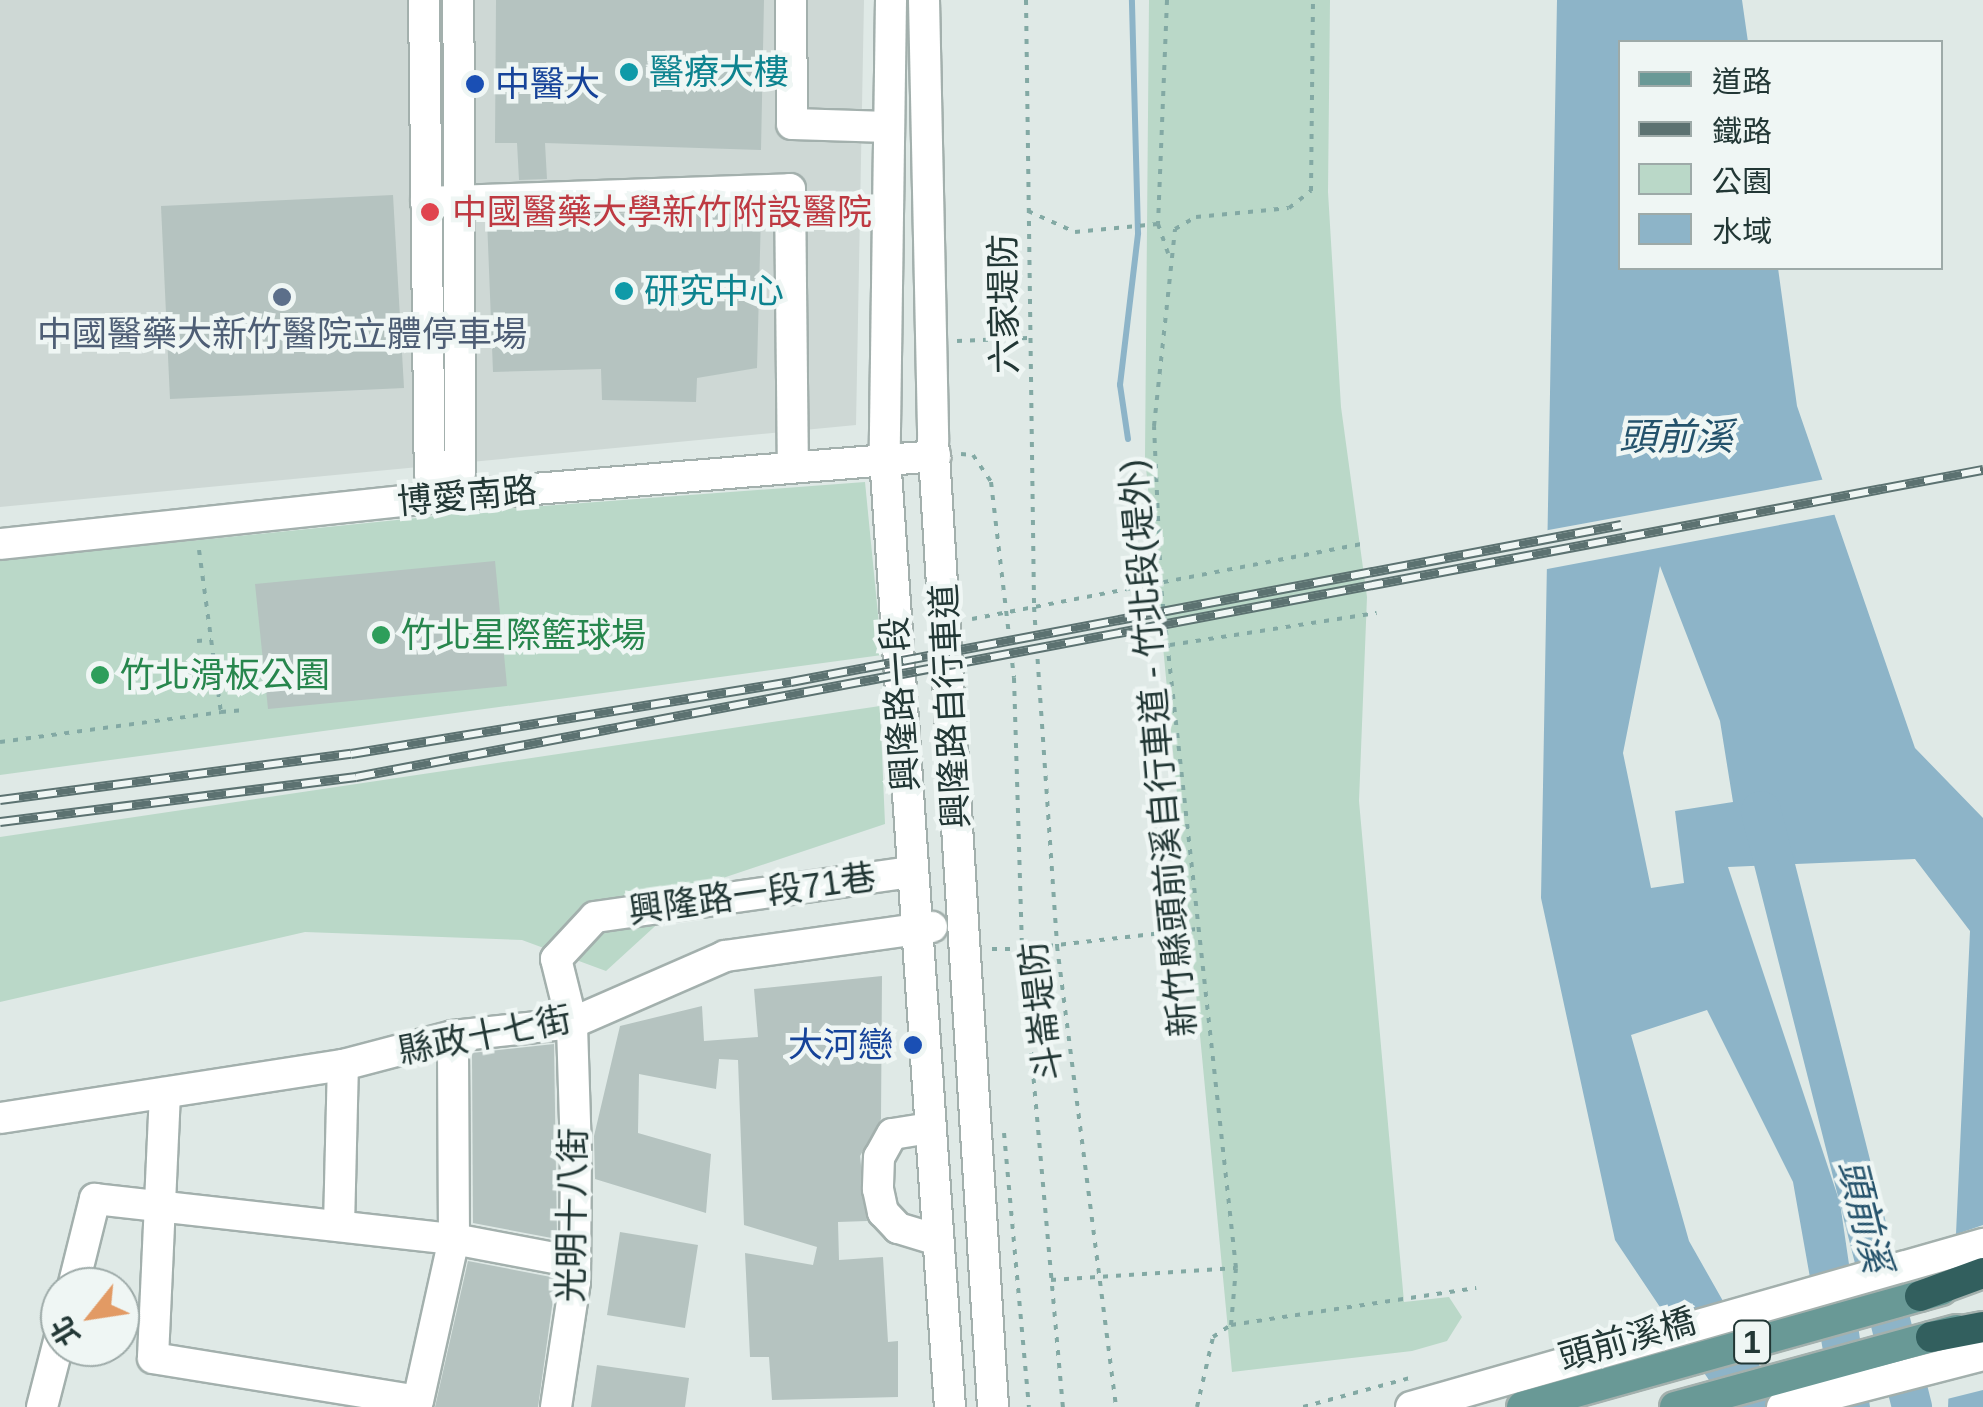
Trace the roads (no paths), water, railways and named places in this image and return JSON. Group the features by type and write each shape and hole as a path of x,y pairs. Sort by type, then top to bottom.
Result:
{"highway":[{"path":"1920,1296 1983,1276"},
{"path":"1931,1337 1983,1325"}],"main road":[{"name":"頭前溪橋","path":"1522,1407 1920,1296"},
{"name":"1","path":"1675,1407 1931,1337"}],"street":[{"path":"424,0 430,474 449,496 460,472 458,0"},
{"path":"791,0 792,124 889,128"},
{"name":"興隆路一段","path":"891,0 884,457 950,1407"},
{"name":"興隆路一段","path":"924,0 961,628 993,1407"},
{"path":"426,202 790,188 792,466"},
{"name":"博愛南路","path":"0,544 449,496 952,451"},
{"name":"興隆路一段71巷","path":"572,1023 556,959 595,917 911,872"},
{"name":"縣政十七街","path":"0,1118 343,1065 452,1036 572,1023 726,956 915,928 974,931"},
{"name":"光明十八街","path":"556,1407 576,1262 572,1023"},
{"path":"165,1092 153,1358 418,1401 454,1238 452,1036"},
{"path":"338,1226 343,1065"},
{"path":"930,1128 892,1134 879,1157 878,1189 883,1212 898,1228 938,1240"},
{"path":"78,1267 95,1199 454,1238 576,1262"},
{"name":"1","path":"1411,1407 1983,1244"},
{"name":"1","path":"1782,1407 1983,1356"},
{"path":"42,1407 52,1367"}],"water":[{"name":"頭前溪","path":"1557,0 1742,0 1748,40 1618,40 1618,270 1778,270 1797,406 1915,748 1983,818 1983,1407 1948,1407 1970,931 1915,859 1728,867 1840,1203 1870,1407 1833,1407 1793,1182 1707,1010 1631,1035 1689,1241 1783,1407 1727,1407 1615,1240 1541,898","holes":["1660,566 1720,721 1733,802 1675,811 1684,883 1651,888 1623,753"]}],"waterway":[{"path":"1128,439 1120,385 1138,233 1132,0"},
{"name":"頭前溪","path":"1761,811 1912,1407"}],"railway":[{"path":"0,822 356,777 1983,470"},
{"path":"0,800 351,754 791,682 1621,525"}],"place":[{"name":"醫療大樓","path":"629,72"},
{"name":"中醫大","path":"475,84"},
{"name":"中國醫藥大學新竹附設醫院","path":"430,212"},
{"name":"研究中心","path":"624,291"},
{"name":"中國醫藥大新竹醫院立體停車場","path":"282,297"},
{"name":"竹北星際籃球場","path":"381,635"},
{"name":"竹北滑板公園","path":"100,675"},
{"name":"大河戀","path":"913,1045"}]}
